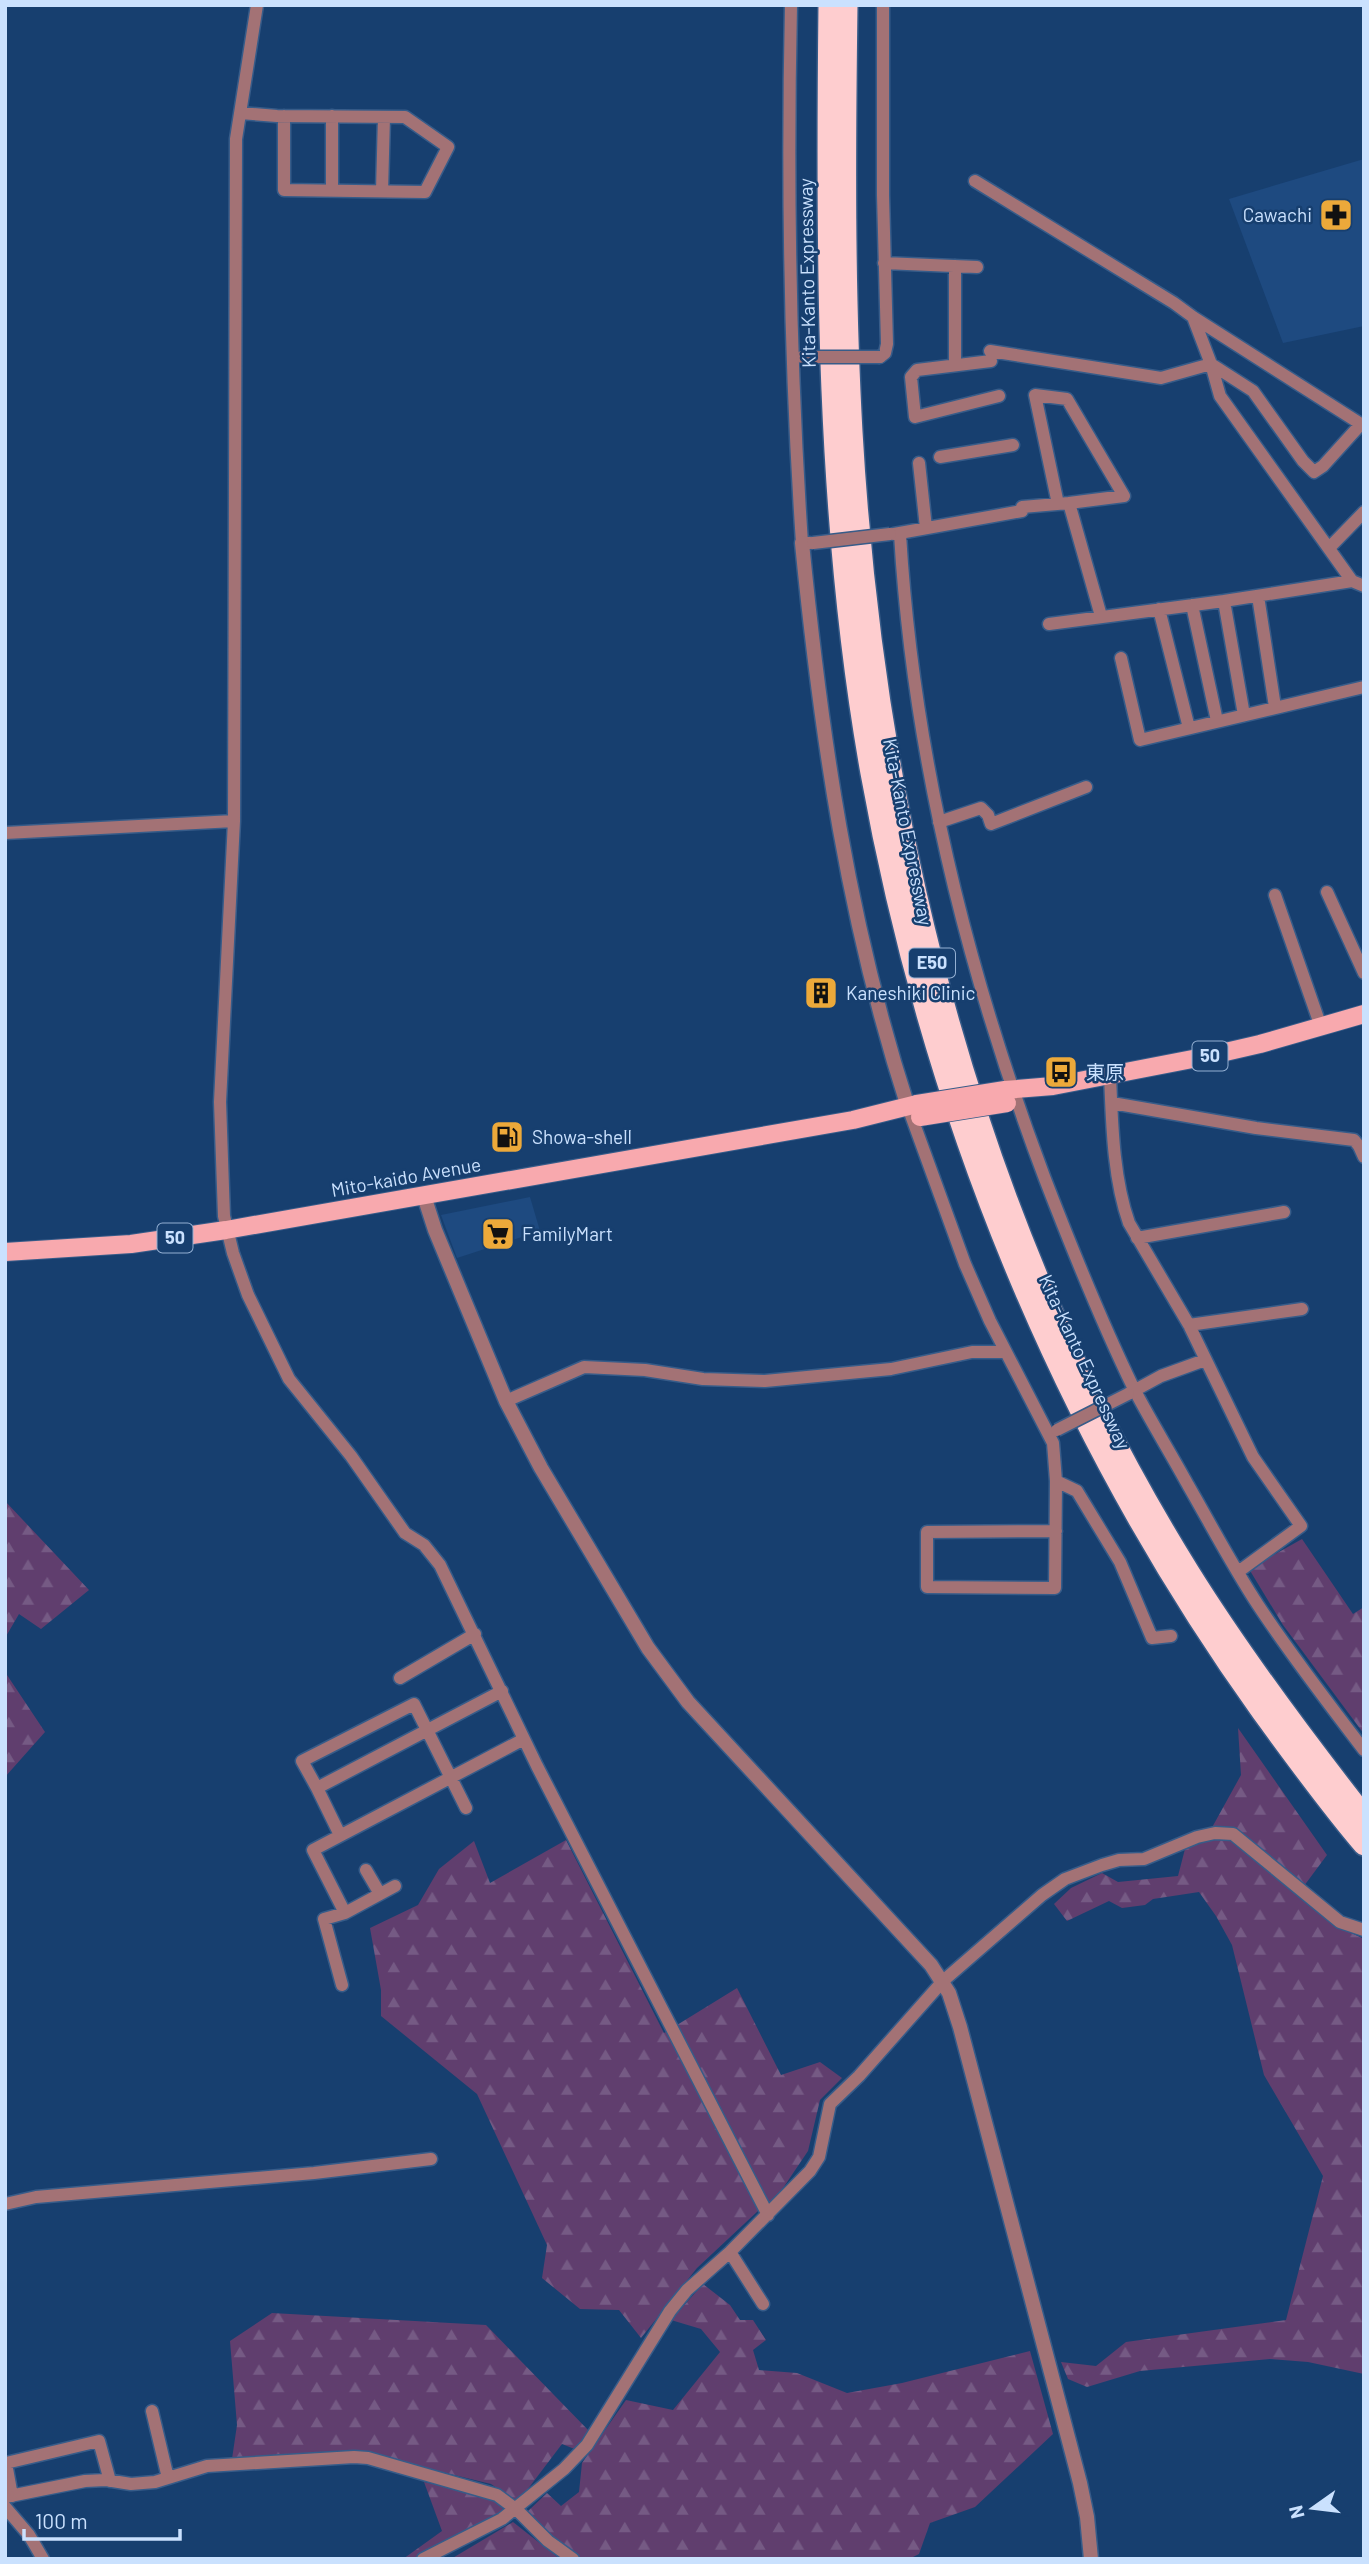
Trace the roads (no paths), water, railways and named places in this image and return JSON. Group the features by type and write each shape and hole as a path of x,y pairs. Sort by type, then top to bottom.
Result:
{"highway":[{"name":"Kita-Kanto Expressway","path":"829,5 829,302 844,558 871,770 907,943 935,1044 970,1153 1012,1261 1054,1357 1132,1510 1225,1659 1296,1759 1364,1845"},
{"name":"Kita-Kanto Expressway","path":"847,5 847,301 852,433 862,558 890,770 910,873 951,1037 988,1149 1030,1255 1110,1432 1188,1570 1232,1637 1311,1748 1364,1816"}],"main road":[{"name":"Mito-kaido Avenue","path":"5,1252 131,1244 226,1230 1010,1095 1208,1056 1364,1014"}],"street":[{"path":"257,5 236,150 234,821 220,1102 222,1195 226,1230 248,1295 289,1379 351,1456 405,1533 424,1545 440,1565 524,1739 768,2215"},
{"path":"792,5 789,144 797,357 808,543 820,706 842,847 870,974 965,1264 1005,1352 1053,1432 1055,1455 1056,1481 1056,1531 1055,1588 927,1587 927,1532 1056,1531"},
{"path":"797,357 880,357 885,353 883,5"},
{"path":"240,113 405,117 448,147 425,192 284,190 284,116"},
{"path":"332,116 332,190"},
{"path":"382,191 384,117"},
{"path":"975,181 1140,281 1363,425 1314,472 1303,461 1253,391 1211,364 1161,378 990,356 955,365 917,370 911,377 915,417 999,396"},
{"path":"884,263 977,267"},
{"path":"955,266 955,365"},
{"path":"1192,317 1211,364 1220,396 1358,584"},
{"path":"808,543 895,534 1022,509 1063,503 1124,496 1067,399 1035,395 1063,503 1101,616"},
{"path":"940,457 1013,445"},
{"path":"919,463 926,528"},
{"path":"1329,548 1364,512"},
{"path":"895,534 939,822 968,945 1010,1095 1131,1392 1238,1572 1298,1663 1364,1750"},
{"path":"1049,624 1358,584"},
{"path":"1258,596 1275,707"},
{"path":"1224,601 1244,715"},
{"path":"1192,605 1217,721"},
{"path":"1159,609 1189,728"},
{"path":"1121,657 1140,740 1364,687"},
{"path":"939,822 981,808 988,815 991,824 1086,788"},
{"path":"5,832 234,821"},
{"path":"1327,892 1364,973"},
{"path":"1275,895 1321,1027"},
{"path":"1110,1075 1124,1208 1137,1238 1189,1325 1253,1457 1301,1527 1238,1572"},
{"path":"1112,1102 1256,1128 1353,1140 1364,1157"},
{"path":"424,1196 435,1230 506,1401 541,1468 666,1675 943,1980 960,2026 1080,2483 1091,2559"},
{"path":"1137,1238 1284,1212"},
{"path":"1189,1325 1302,1309"},
{"path":"506,1401 584,1367 645,1370 734,1382 765,1381 891,1369 972,1352 1005,1352"},
{"path":"1053,1432 1161,1376 1205,1360"},
{"path":"1056,1481 1077,1491 1120,1562 1152,1638 1171,1636"},
{"path":"400,1678 475,1634"},
{"path":"317,1788 502,1690"},
{"path":"340,1835 302,1761 414,1704 466,1808"},
{"path":"345,1913 313,1850 524,1739"},
{"path":"424,2559 517,2510 565,2469 587,2445 670,2311 687,2290 730,2252 810,2171 819,2157 830,2104 859,2076 943,1980 1012,1919 1065,1880 1119,1860 1144,1859 1197,1837 1215,1833 1233,1834 1340,1922 1364,1930"},
{"path":"366,1870 380,1894"},
{"path":"342,1986 324,1919 345,1913 395,1886"},
{"path":"5,2204 36,2197 112,2193 314,2174 431,2158"},
{"path":"730,2252 763,2304"},
{"path":"152,2411 168,2478"},
{"path":"43,2559 7,2500 6,2463 99,2441 110,2481"},
{"path":"7,2500 85,2481 131,2484 155,2482 207,2466 230,2467 368,2458 497,2496 573,2559"}],"place":[{"name":"Cawachi","path":"1336,215"},
{"name":"Kaneshiki Clinic","path":"821,993"},
{"name":"東原","path":"1061,1072"},
{"name":"Showa-shell","path":"507,1137"},
{"name":"FamilyMart","path":"498,1234"}]}
